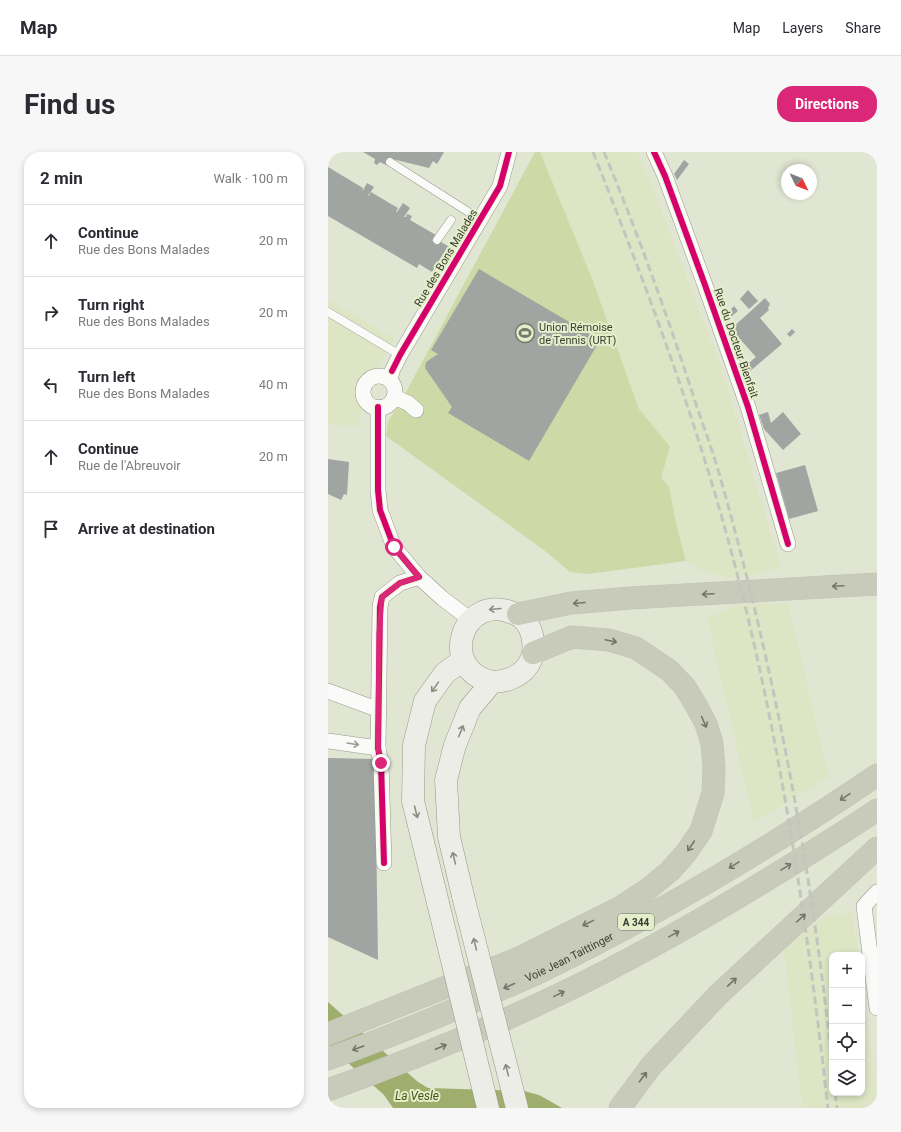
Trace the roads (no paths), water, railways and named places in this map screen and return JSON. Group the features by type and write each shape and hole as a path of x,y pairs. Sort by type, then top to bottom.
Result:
{"highway":[{"path":"518,614 571,603 630,598 877,584"},
{"path":"328,1034 519,958 621,907 647,890 670,871 686,854 701,831 713,792 714,768 712,743 706,724 696,705 685,687 670,670 636,648 609,640 572,637 533,653"},
{"name":"Voie Jean Taittinger","path":"332,1058 455,1010 543,971 626,928 716,877 835,804 877,775"},
{"name":"A 344","path":"328,1090 405,1062 558,995 643,951 726,904 877,810"},
{"path":"620,1108 656,1061 718,994 877,848"}],"main road":[{"path":"492,608 504,609 518,614 526,622 532,632 534,643 533,653 526,668 516,677 504,682 484,680 472,674 463,660 460,646 463,630 476,615 492,608"},
{"path":"463,660 445,673 425,701 414,745 413,802 488,1108"},
{"path":"492,682 470,708 455,745 446,780 449,837 516,1108"}],"street":[{"name":"Rue des Bons Malades","path":"391,376 400,354 500,186 509,152"},
{"name":"Rue du Docteur Bienfait","path":"654,152 665,176 705,285 745,400 788,544"},
{"path":"391,376 395,389 394,397 387,406 372,406 367,402 364,387 367,382 375,377 391,376"},
{"path":"394,397 408,403 416,410"},
{"path":"378,407 378,490 380,510 394,547 419,577 442,598 471,620"},
{"path":"384,863 381,763 378,748 379,634 382,597 400,583 419,577"},
{"path":"328,691 379,710"},
{"path":"328,741 378,748"},
{"path":"877,892 864,906 877,1008"}],"lane":[{"path":"390,162 480,220"},
{"path":"437,240 451,220"},
{"path":"328,312 400,354"}],"water":[{"name":"La Vesle","path":"328,1002 418,1082 428,1088 524,1091 539,1095 562,1108 393,1108 384,1095 328,1045"}],"railway":[{"path":"593,152 669,352 683,393 709,474 731,551 751,630 783,788 796,868 819,1028 828,1108"},
{"path":"604,152 641,245 674,338 716,464 739,546 757,618 773,692 802,839 832,1060"},
{"path":"835,1096 837,1108"}],"place":[{"name":"Union Rémoise de Tennis (URT)","path":"525,333"}]}
